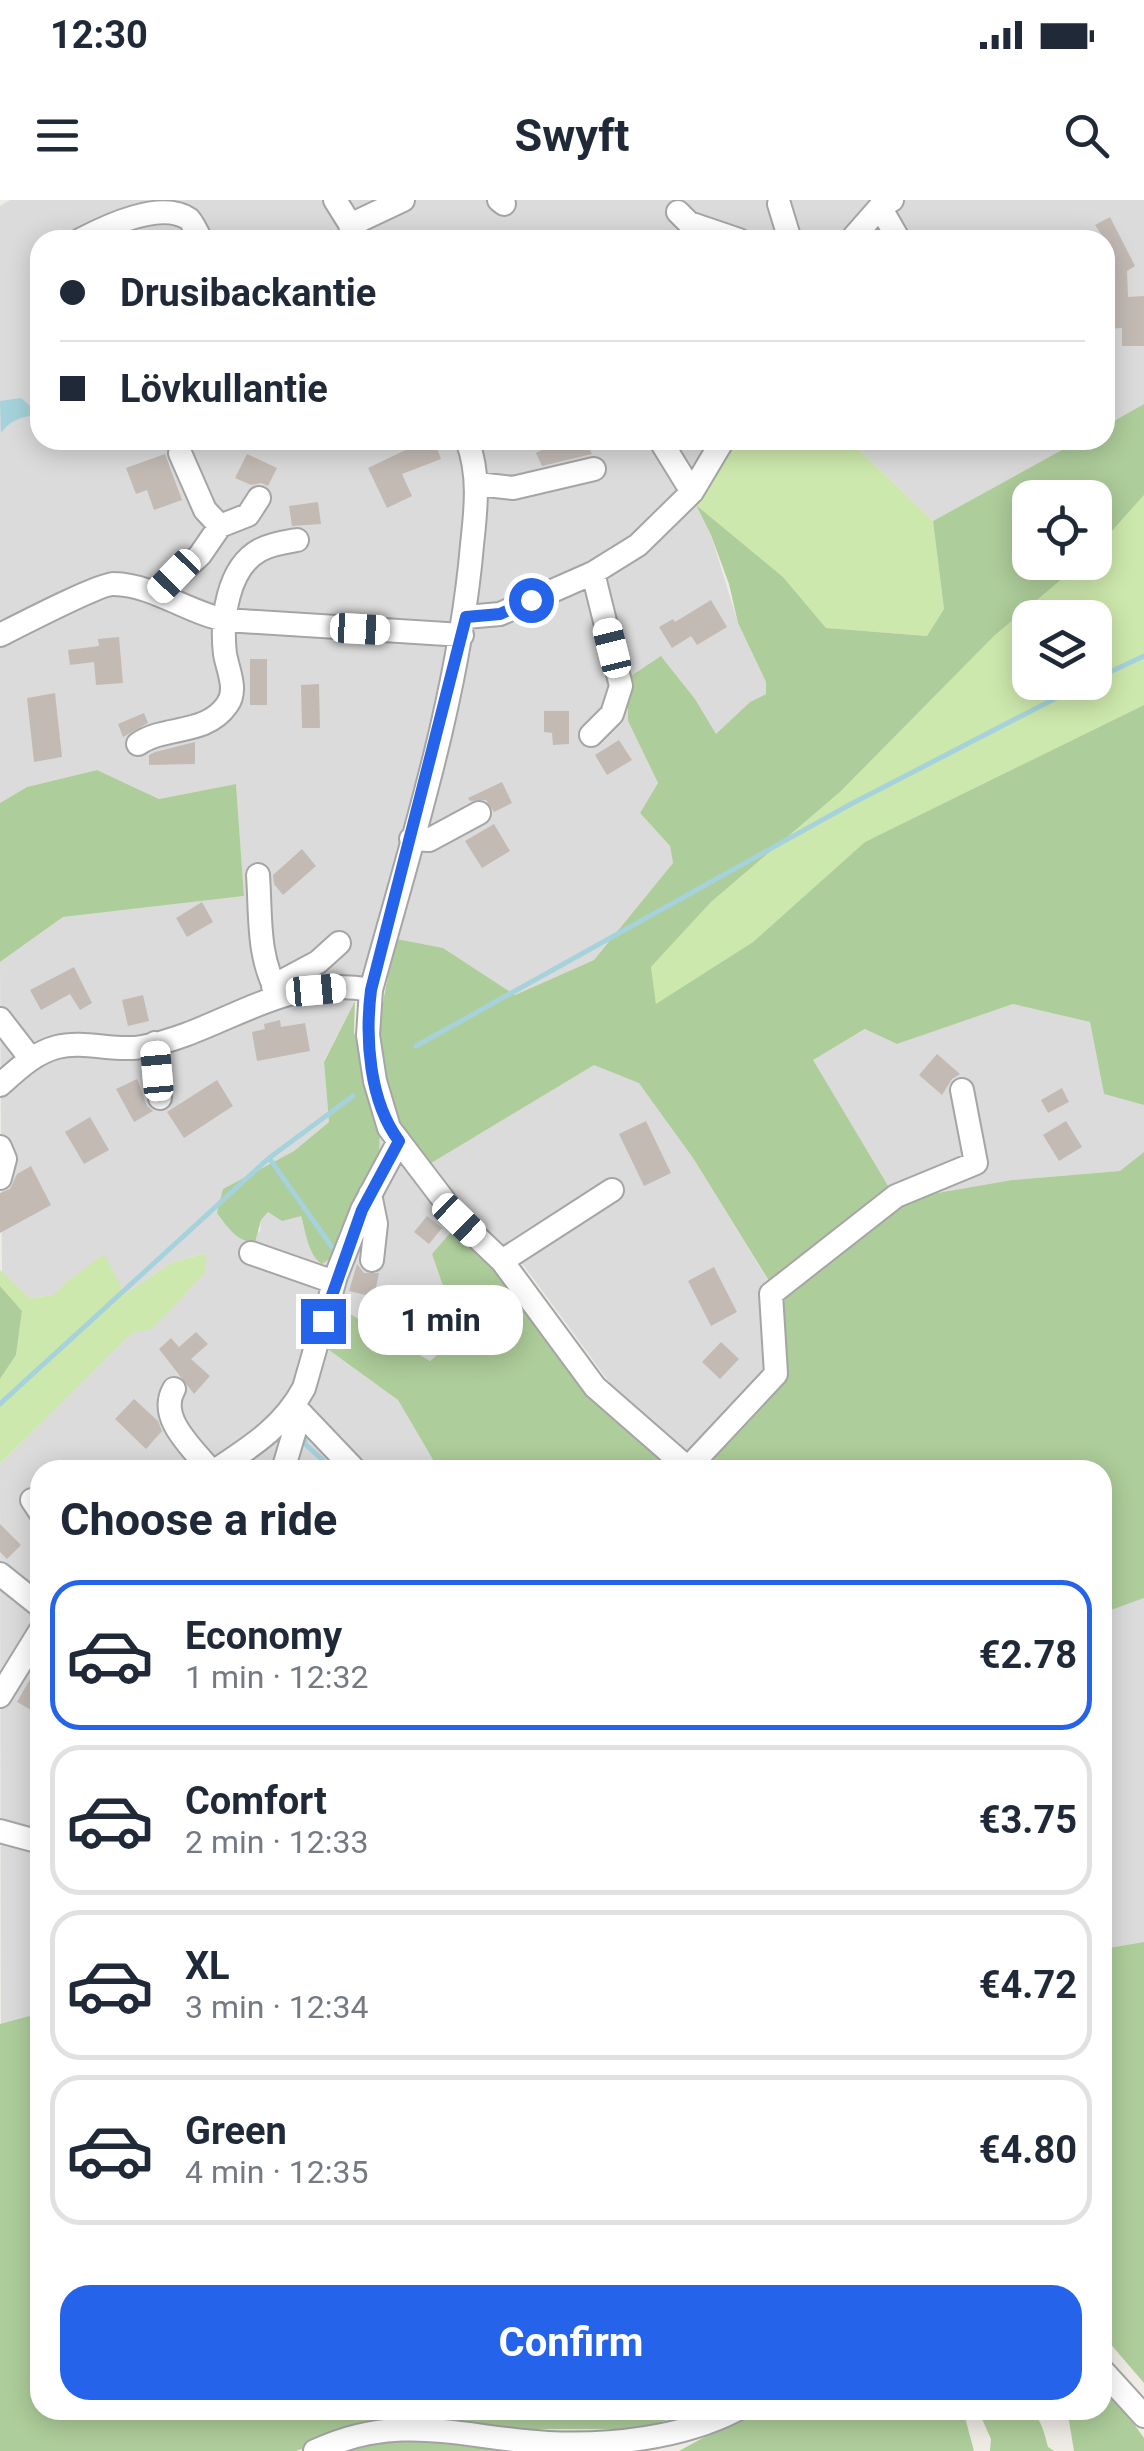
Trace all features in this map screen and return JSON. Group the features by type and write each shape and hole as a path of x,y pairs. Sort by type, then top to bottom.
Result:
{"street":[{"path":"335,200 354,230"},
{"path":"358,230 403,200"},
{"path":"861,230 888,202 897,230"},
{"path":"779,204 787,230"},
{"path":"99,230 130,213 152,208 182,209"},
{"path":"678,212 690,223 710,230"},
{"path":"471,450 477,484 464,626 371,990 368,1034 375,1080 390,1128 459,1220 502,1261 594,1388 678,1460"},
{"path":"666,450 692,492"},
{"path":"0,635 112,583 158,594 205,616 226,620 464,626 593,573 638,545 692,492 717,450"},
{"path":"180,453 204,510 220,526"},
{"path":"477,484 513,488 594,469"},
{"path":"158,594 200,556 220,526 248,515 259,498"},
{"path":"138,744 148,737 206,723 230,702 233,690 224,650 227,600 246,560 260,550 297,540"},
{"path":"590,735 612,714 621,686 593,573"},
{"path":"411,839 429,840 479,813"},
{"path":"258,876 263,952 267,974 276,991"},
{"path":"0,1085 31,1060 60,1046 139,1048 155,1043 276,991 339,944"},
{"path":"276,991 352,986 371,990"},
{"path":"0,1019 31,1060"},
{"path":"155,1043 160,1098"},
{"path":"697,1460 776,1374 771,1294 896,1196 976,1163 962,1090"},
{"path":"285,1460 334,1282 370,1194 399,1141"},
{"path":"0,1147 5,1159 0,1178"},
{"path":"502,1261 612,1190"},
{"path":"370,1194 376,1224 372,1260"},
{"path":"251,1253 334,1282"},
{"path":"174,1389 169,1398 171,1419 205,1460"},
{"path":"229,1460 267,1436 297,1410"},
{"path":"297,1410 345,1460"},
{"path":"0,1574 30,1598"},
{"path":"0,1696 30,1648"},
{"path":"0,1831 30,1839"},
{"path":"1112,2381 1144,2416"},
{"path":"316,2451 361,2432 385,2428 615,2446 718,2420"},
{"path":"658,2451 674,2431"}],"shaded area":[{"path":"10,200 1144,200 1144,404 1115,420 1115,230 30,230 30,450 731,450 696,505 711,535 738,623 766,682 766,694 750,702 716,735 695,699 662,657 628,721 658,783 640,813 670,846 673,863 594,960 515,995 443,948 397,939 386,982 355,1001 324,1061 329,1122 294,1151 223,1189 260,1233 261,1220 268,1212 301,1216 311,1250 331,1258 340,1230 379,1156 380,1133 457,1225 432,1254 461,1335 430,1361 335,1305 325,1346 398,1400 433,1460 30,1460 30,2016 1,2024 0,1464 132,1333 152,1328 205,1273 205,1253 173,1262 125,1294 65,1283 55,1295 30,1298 2,1273 0,962 63,917 244,896 236,784 159,799 97,770 27,787 0,803 0,206"},
{"path":"859,450 1062,450 933,521"},
{"path":"1013,1004 1090,1022 1104,1094 1144,1105 1144,1152 1121,1171 1012,1180 897,1200 812,1060 866,1029 897,1044"},
{"path":"594,1064 640,1083 693,1158 777,1295 781,1377 703,1460 689,1460 615,1390 524,1266 447,1192 428,1165"},
{"path":"1144,1598 1144,1942 1112,1947 1112,1610"}],"green space":[{"path":"1144,404 1144,495 1112,531 1112,480 1012,480 1012,580 1061,580 1037,600 1012,600 1012,621 840,792 711,902 651,967 656,1004 753,942 865,842 1144,705 1144,1105 1104,1094 1090,1022 1013,1004 897,1044 865,1029 813,1060 893,1194 774,1289 693,1158 639,1083 594,1065 428,1165 396,1121 382,1077 382,1007 397,939 443,948 515,995 594,960 673,863 670,846 640,813 658,783 628,721 628,678 661,656 695,699 716,734 750,702 766,694 766,682 738,623 729,584 696,505 783,577 826,628 927,636 944,609 933,521 1062,450 1115,450 1115,420"},
{"path":"731,450 859,450 933,521 944,609 927,636 826,628 783,577 696,505"},
{"path":"1144,495 1144,705 866,842 753,942 656,1005 651,967 711,902 840,792 1012,621 1012,700 1112,700 1112,600 1037,600 1061,580 1112,580 1112,531"},
{"path":"97,770 159,799 236,784 244,896 63,917 0,962 0,803 27,787"},
{"path":"355,1001 354,1032 380,1133 379,1156 340,1230 331,1258 322,1264 311,1249 301,1216 282,1221 268,1212 261,1220 255,1242 238,1237 217,1213 223,1189 294,1151 329,1122 324,1062"},
{"path":"1144,1152 1144,1598 1112,1610 1112,1460 707,1460 781,1377 777,1295 897,1200 1012,1180 1120,1171"},
{"path":"457,1225 668,1460 433,1460 398,1400 325,1347 335,1305 430,1361 460,1335 432,1254"},
{"path":"206,1253 205,1273 152,1329 132,1333 0,1464 0,1379 16,1355 22,1312 0,1286 0,1270 30,1298 54,1295 104,1254 125,1294 173,1262"},
{"path":"0,1286 22,1311 16,1355 0,1379"},
{"path":"1144,1942 1144,2383 1112,2346 1112,1947"},
{"path":"30,2016 30,2420 667,2420 638,2429 353,2429 296,2451 0,2451 0,2024"},
{"path":"1112,2394 1144,2438 1144,2451 1074,2451 1069,2420 1112,2420"},
{"path":"736,2420 966,2420 974,2451 679,2451"},
{"path":"982,2420 1039,2420 1048,2447 1054,2451 990,2451 991,2439"},
{"path":"386,2437 566,2451 332,2451"}],"water":[{"path":"21,398 30,406 30,417 16,420 1,433 0,401"}],"building":[{"path":"1110,217 1135,266 1127,271 1128,297 1144,296 1144,346 1122,346 1122,328 1115,328 1115,230 1098,230 1095,225"},
{"path":"406,450 438,450 441,459 402,474 412,496 387,508 368,468"},
{"path":"590,450 592,454 542,466 536,453"},
{"path":"165,454 182,500 154,510 147,490 136,494 126,468"},
{"path":"247,454 277,468 268,486 251,485 235,478"},
{"path":"318,502 321,524 292,526 289,506"},
{"path":"711,600 727,627 697,645 691,636 672,648 659,627"},
{"path":"119,637 123,683 96,685 94,662 70,665 68,650 99,646 98,639"},
{"path":"250,659 267,659 267,705 250,705"},
{"path":"319,684 320,728 302,728 301,685"},
{"path":"55,693 62,757 34,762 27,698"},
{"path":"544,711 569,711 569,744 553,745 552,733 544,732"},
{"path":"144,713 148,723 123,737 118,724"},
{"path":"619,740 632,760 607,775 595,755"},
{"path":"195,742 195,764 149,765 149,755 155,752"},
{"path":"502,782 512,803 494,812 486,800 468,798"},
{"path":"494,824 510,851 482,868 465,841"},
{"path":"302,849 316,866 283,895 274,884 273,875"},
{"path":"202,902 213,922 187,937 176,918"},
{"path":"74,967 92,1003 80,1010 70,994 41,1010 30,990"},
{"path":"143,995 149,1021 128,1026 122,1000"},
{"path":"280,1020 281,1027 305,1023 310,1051 257,1061 252,1032"},
{"path":"937,1054 960,1074 942,1095 919,1075"},
{"path":"137,1079 147,1106 153,1111 134,1122 116,1089"},
{"path":"217,1080 233,1106 184,1138 167,1112"},
{"path":"1062,1088 1069,1102 1048,1113 1041,1100"},
{"path":"90,1117 109,1150 84,1164 65,1132"},
{"path":"646,1121 671,1173 644,1186 619,1134"},
{"path":"1066,1121 1082,1147 1059,1161 1043,1135"},
{"path":"31,1166 51,1205 0,1233 0,1193 10,1189 17,1174"},
{"path":"427,1216 442,1228 429,1244 414,1232"},
{"path":"357,1264 364,1273 379,1273 374,1297 349,1291"},
{"path":"714,1267 737,1312 711,1326 688,1281"},
{"path":"196,1332 208,1344 191,1359 210,1376 194,1394 159,1349 171,1338 179,1347"},
{"path":"721,1342 739,1359 720,1379 702,1362"},
{"path":"134,1399 158,1421 162,1431 146,1449 115,1419"},
{"path":"0,1524 21,1545 7,1559 0,1552"},
{"path":"30,1679 30,1709 17,1702"}],"waterway":[{"path":"1112,671 1144,656"},
{"path":"416,1046 851,804 1052,700"},
{"path":"332,1247 269,1158 353,1096"},
{"path":"0,1404 269,1158"},
{"path":"305,1431 305,1444 323,1460"}],"route":[{"path":"323,1321 362,1210 399,1141 390,1128 375,1080 368,1034 371,990 466,617 500,614 531,600"}]}
